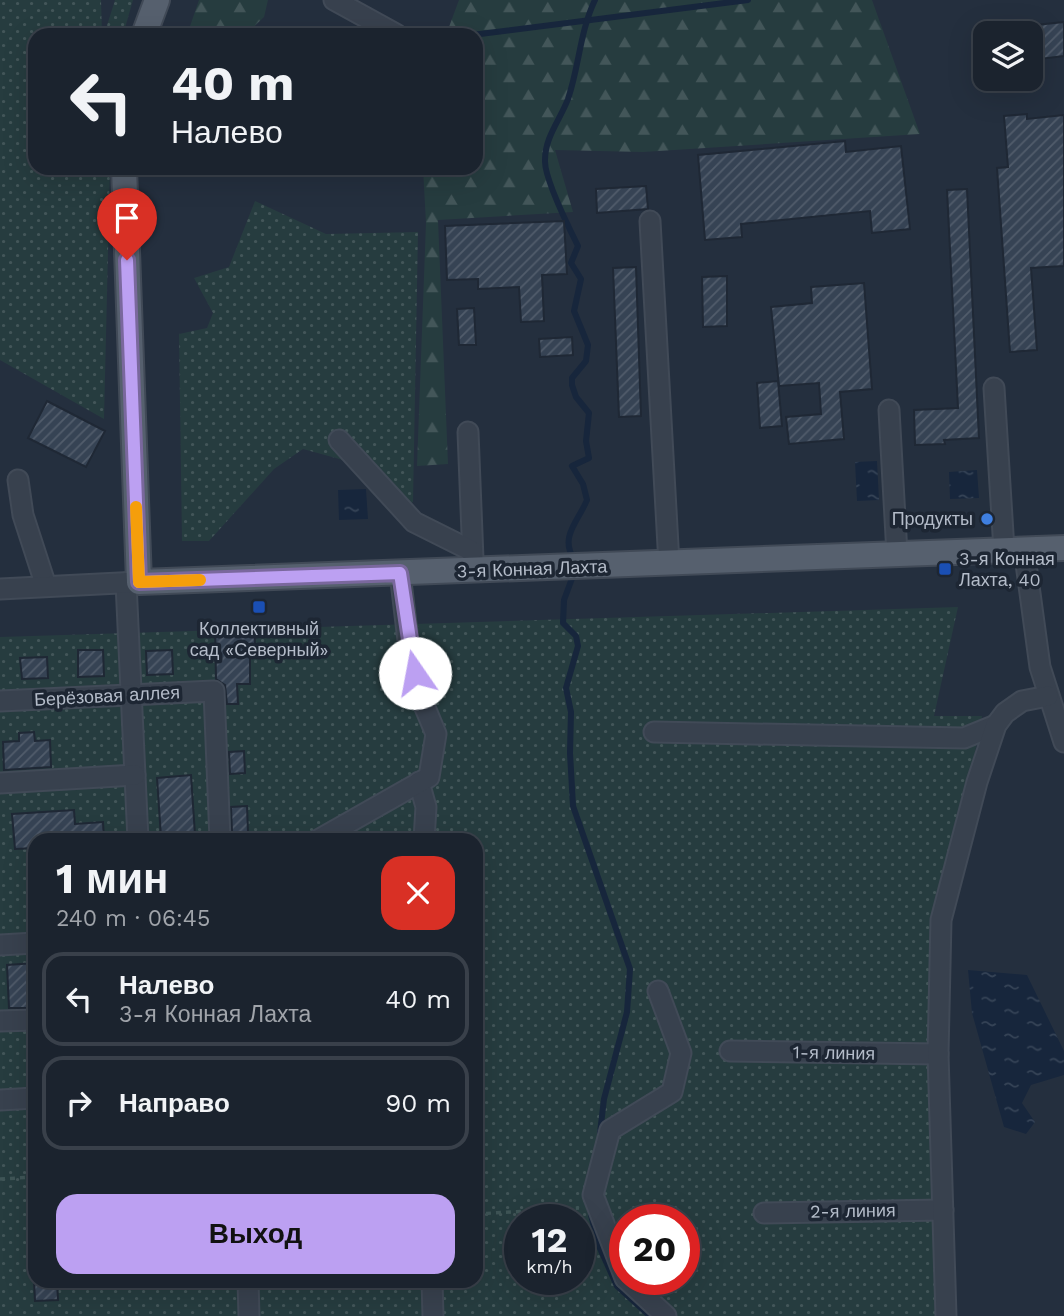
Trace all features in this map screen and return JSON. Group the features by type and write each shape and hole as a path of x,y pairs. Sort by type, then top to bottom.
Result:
{"main road":[{"path":"147,28 157,0"},
{"path":"124,175 133,582"},
{"name":"3-я Конная Лахта","path":"133,582 400,573 474,561 553,568 1064,548"}],"street":[{"path":"334,0 385,28"},
{"path":"650,221 669,564"},
{"path":"993,388 1014,550 1040,667 1048,696 1060,720 1064,741"},
{"path":"890,410 897,554"},
{"path":"467,432 474,561"},
{"path":"340,440 414,522 474,561"},
{"path":"18,480 23,514 46,586"},
{"path":"330,833 429,777 436,734 421,698 409,649 400,573"},
{"path":"133,582 131,695 138,833"},
{"name":"3-я Конная Лахта","path":"0,589 133,582"},
{"name":"Берёзовая аллея","path":"0,701 214,691 220,833"},
{"path":"946,1316 938,1054 941,920 977,782 996,725 1005,713 1022,701 1048,696"},
{"path":"654,733 964,737 996,725"},
{"path":"0,783 135,775"},
{"path":"419,782 425,807 424,833"},
{"path":"0,945 28,943"},
{"path":"609,1237 593,1195 610,1130 672,1092 681,1053 658,991"},
{"path":"0,1021 28,1020"},
{"name":"1-я линия","path":"730,1051 938,1054"},
{"path":"0,1100 28,1098"},
{"name":"2-я линия","path":"764,1213 943,1210"},
{"path":"248,1288 249,1316"},
{"path":"432,1288 433,1316"},
{"path":"643,1295 666,1316"}],"path":[{"path":"0,1179 28,1177"},
{"path":"483,1213 504,1212"}],"green space":[{"path":"0,0 101,0 102,28 28,28 28,175 110,175 104,419 0,360"},
{"path":"115,0 133,0 125,28 106,28"},
{"path":"199,0 268,0 264,17 252,28 189,28"},
{"path":"459,0 872,0 920,134 643,152 555,150 573,212 438,220 448,464 417,466 426,223 423,175 483,175 483,28 449,28"},
{"path":"255,201 326,234 418,232 413,502 395,512 343,460 303,449 274,469 209,541 182,541 179,334 207,328 213,313 194,278 229,267"},
{"path":"958,607 934,716 982,716 943,917 951,1316 0,1316 0,637"}],"water":[{"path":"877,461 879,500 857,501 855,462"},
{"path":"977,470 979,498 950,499 949,472"},
{"path":"366,489 368,519 339,520 338,490"},
{"path":"968,970 1027,975 1064,1051 1064,1075 1031,1085 1022,1103 1035,1122 1026,1134 1004,1127 972,1013"}],"building":[{"path":"1064,22 1064,56 1043,59 1043,24"},
{"path":"1027,114 1027,119 1064,115 1064,266 1031,268 1037,350 1010,352 997,168 1008,167 1004,116"},
{"path":"845,141 846,152 901,146 910,229 872,233 870,211 741,224 742,237 705,240 698,155"},
{"path":"646,186 648,209 597,213 596,189"},
{"path":"967,189 979,438 944,440 945,444 915,445 914,410 958,408 947,190"},
{"path":"564,221 567,274 542,275 544,321 521,322 519,287 478,289 478,279 447,280 445,226"},
{"path":"636,267 641,416 619,417 613,268"},
{"path":"727,276 727,326 703,327 702,277"},
{"path":"864,283 872,389 840,392 844,439 789,444 786,417 821,414 819,383 779,386 771,307 812,303 811,287"},
{"path":"474,308 476,345 459,345 457,309"},
{"path":"572,337 573,355 540,357 539,339"},
{"path":"778,381 782,426 760,428 757,383"},
{"path":"47,401 105,431 86,467 28,438"},
{"path":"254,623 255,644 250,644 250,684 237,684 238,704 227,704 225,685 216,679 215,624"},
{"path":"78,650 103,650 104,676 78,677"},
{"path":"172,650 173,674 147,675 146,651"},
{"path":"47,657 48,678 22,679 20,658"},
{"path":"34,732 35,741 50,740 51,767 4,770 3,742 19,741 19,733"},
{"path":"244,751 245,773 230,774 229,752"},
{"path":"191,775 195,833 161,833 157,778"},
{"path":"247,806 248,832 232,832 231,807"},
{"path":"74,810 75,824 103,822 104,833 28,833 28,848 15,849 12,814"},
{"path":"28,964 28,1008 9,1008 7,965"},
{"path":"34,1288 57,1288 58,1300 35,1301"}],"waterway":[{"path":"574,559 570,551 569,536 587,500 583,484 572,466 589,458 586,441 589,413 576,397 572,378 586,361 588,345 574,311 581,279 571,263 578,246 553,190 545,160 550,136 568,99 586,24 595,0"},
{"path":"483,34 748,0"},
{"path":"574,573 564,600 563,623 576,636 578,646 566,688 571,712 573,806 630,969 627,1012 604,1099 600,1133"},
{"path":"595,1230 617,1286 650,1316"}],"slow traffic":[{"path":"136,507 139,582 200,580"}],"place":[{"name":"Продукты","path":"987,519"},
{"name":"3-я Конная Лахта, 40","path":"945,569"},
{"name":"Коллективный сад «Северный»","path":"259,607"}],"route":[{"path":"127,260 139,582 400,573 409,649 415,673"}]}
